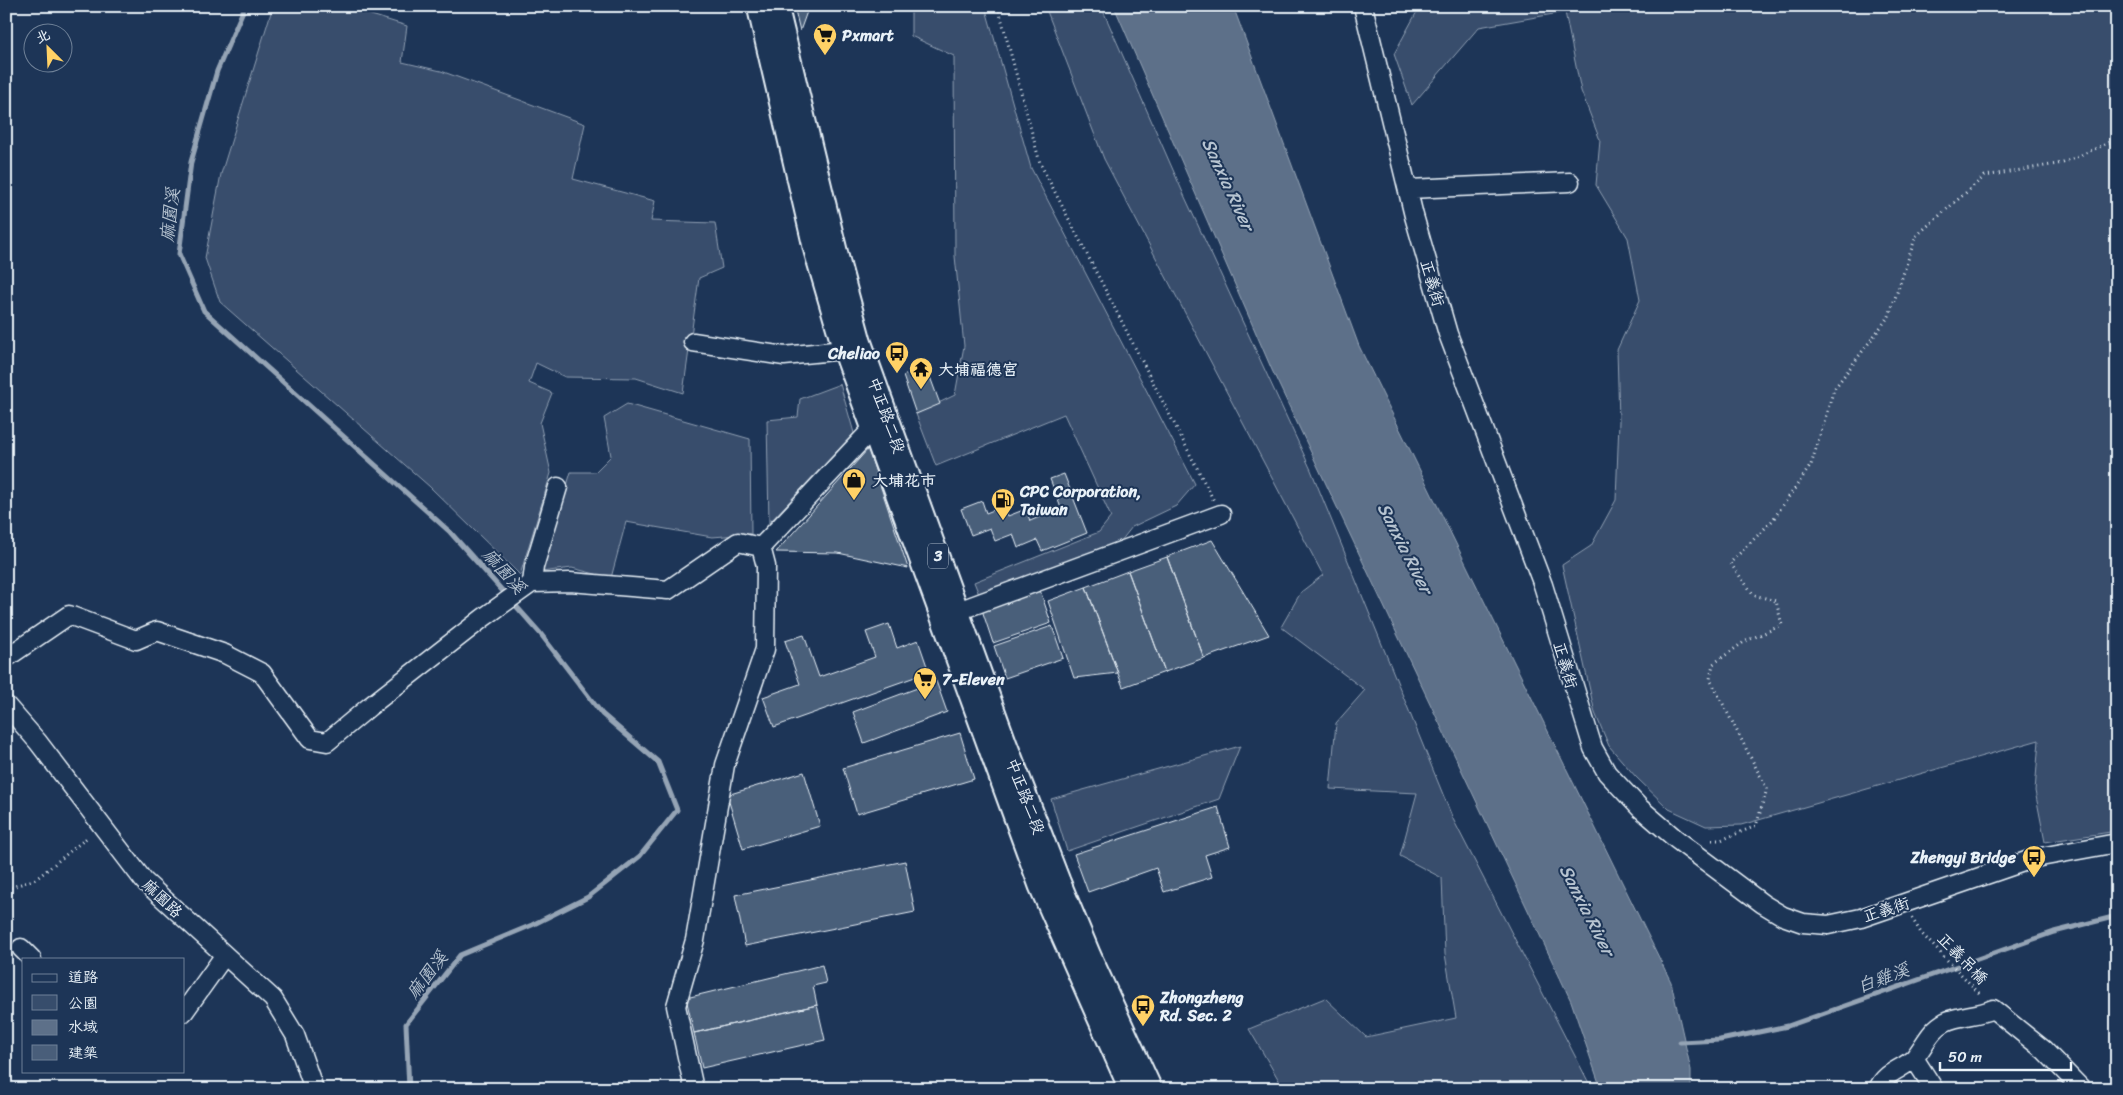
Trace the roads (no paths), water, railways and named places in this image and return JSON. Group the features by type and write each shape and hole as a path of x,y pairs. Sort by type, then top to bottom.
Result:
{"main road":[{"name":"中正路二段","path":"758,6 815,251 844,350 1040,886 1130,1089"},
{"name":"中正路二段","path":"777,6 840,268 860,341 1006,744 1059,881 1090,956 1151,1089"}],"street":[{"name":"正義街","path":"1363,6 1408,190 1448,334 1543,585 1593,748 1607,773 1640,808 1676,838 1763,904 1783,916 1803,923 1828,925 1861,918 2035,858 2117,843"},
{"path":"1408,190 1570,182"},
{"path":"693,342 784,356 844,350"},
{"path":"761,547 872,429"},
{"path":"532,583 534,568 558,488"},
{"path":"958,612 1221,514"},
{"path":"6,658 69,615 136,640 157,631 225,654 262,672 310,739 327,742 483,618 532,583 570,582 668,590 738,542 761,547"},
{"path":"694,1089 676,1006 695,940 725,765 765,649 766,566 761,547"},
{"name":"麻園路","path":"6,705 38,742 144,880 224,956 273,999 295,1035 314,1089"},
{"path":"185,1011 224,956"},
{"path":"1878,1089 1885,1077 1914,1058 1928,1036 1944,1022 1956,1018 1983,1014 1993,1009 2044,1050 2082,1089"},
{"path":"1914,1058 1934,1089"}],"water":[{"name":"Sanxia River","path":"1114,6 1233,6 1359,346 1671,982 1691,1070 1691,1089 1601,1089 1571,1001 1272,370"}],"waterway":[{"name":"麻園溪","path":"245,6 217,71 191,162 179,254 204,311 450,532 540,633 602,714 658,762 677,810 640,856 588,897 532,925 460,955 406,1024 409,1089"},
{"name":"白雞溪","path":"1680,1042 1720,1040 1788,1026 2054,932 2117,916"}],"place":[{"name":"Pxmart","path":"825,56"},
{"name":"Cheliao","path":"897,374"},
{"name":"大埔福德宮","path":"921,390"},
{"name":"大埔花市","path":"854,501"},
{"name":"CPC Corporation, Taiwan","path":"1003,521"},
{"name":"7-Eleven","path":"925,700"},
{"name":"Zhengyi Bridge","path":"2034,878"},
{"name":"Zhongzheng Rd. Sec. 2","path":"1143,1027"}]}
